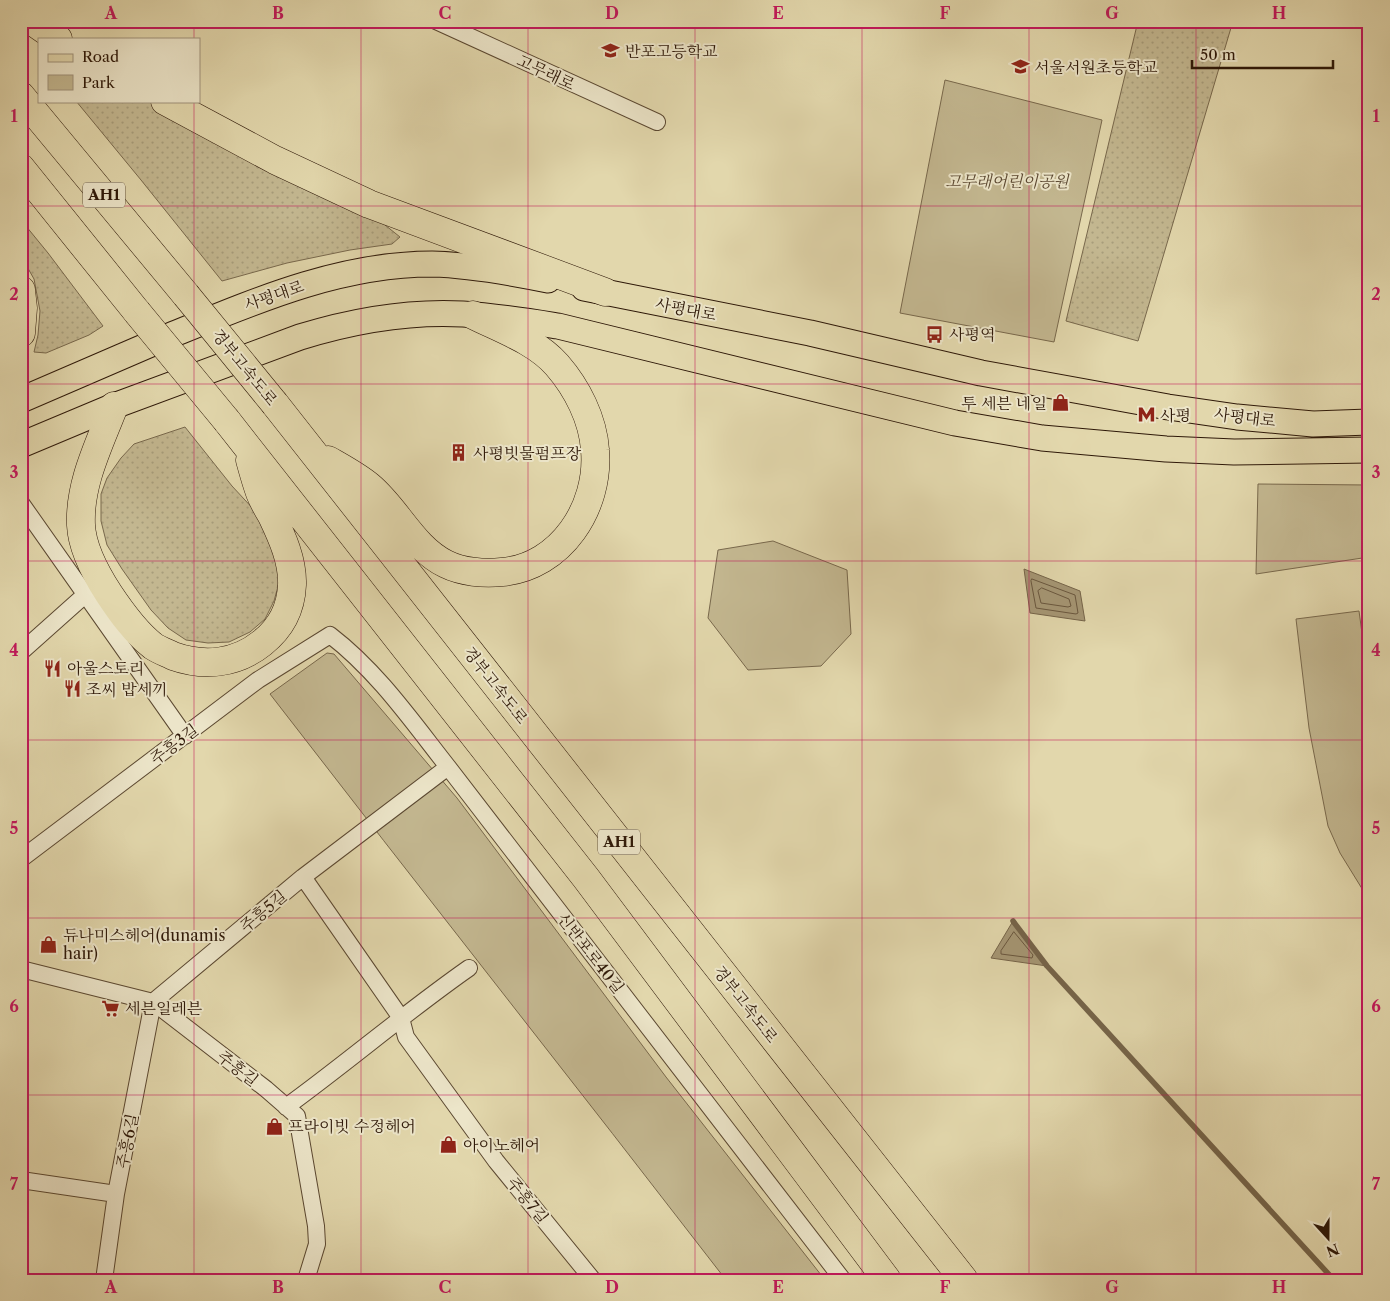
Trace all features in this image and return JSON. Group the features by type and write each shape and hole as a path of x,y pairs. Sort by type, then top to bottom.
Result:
{"highway":[{"path":"32,21 57,38"},
{"name":"경부고속도로","path":"21,96 275,404 964,1280"},
{"path":"167,102 275,160 369,204 605,292"},
{"name":"AH1","path":"21,168 227,421 586,878 886,1280"},
{"path":"21,290 23,308 21,333"},
{"path":"310,448 370,487 410,534 446,564 468,570 507,572 537,562 557,548 571,532 583,511 594,478 595,449 585,411 574,387 556,363 534,346 473,315"},
{"path":"114,406 86,481 81,524 85,546 102,582 136,628 155,647 185,660 206,663 217,662 249,652 277,629 288,608 292,573 273,518 260,494 245,444"}],"main road":[{"name":"사평대로","path":"21,400 250,302 342,274 430,264 462,265 502,270 810,333 981,373 1168,407 1237,417 1313,424 1369,422"},
{"path":"21,445 114,406 300,337 331,328 366,321 415,315 473,315 512,318 566,328 955,423 1042,438 1166,449 1234,452 1369,450"}],"street":[{"name":"고무래로","path":"436,21 657,122"},
{"path":"21,503 185,736"},
{"path":"21,652 86,594"},
{"name":"주흥3길","path":"21,859 258,680 330,635"},
{"name":"신반포로40길","path":"330,635 352,652 387,690 843,1280"},
{"name":"주흥5길","path":"153,1002 303,877 448,767"},
{"path":"303,877 400,1018"},
{"path":"286,1107 340,1067 400,1018 469,968"},
{"name":"주흥길","path":"21,969 153,1002 297,1116 316,1226 317,1244 306,1280"},
{"name":"주흥6길","path":"104,1280 116,1194 153,1002"},
{"name":"주흥7길","path":"400,1018 406,1037 496,1161 593,1280"},
{"path":"21,1180 116,1194"}],"green space":[{"path":"1138,21 1233,21 1138,341 1066,321"},
{"name":"고무래어린이공원","path":"945,80 1102,120 1054,342 900,313"},
{"path":"77,102 155,102 370,213 400,237 392,244 350,250 287,263 222,281"},
{"path":"21,220 103,326 89,335 46,353 34,352 40,311 34,279 21,256"},
{"path":"185,427 232,486 257,513 273,536 280,579 274,601 265,619 250,632 229,642 208,643 186,640 168,628 151,610 122,569 107,545 101,521 101,494 107,478 121,458 134,444"},
{"path":"1258,484 1369,485 1369,557 1256,574"},
{"path":"773,541 847,570 851,634 821,666 748,670 708,618 718,550"},
{"path":"1359,611 1369,685 1369,900 1340,853 1328,826 1309,728 1296,619"},
{"path":"327,653 334,654 457,798 666,1077 825,1280 726,1280 270,694"}],"water":[{"path":"1024,569 1080,591 1085,621 1030,613"},
{"path":"1013,921 1047,966 991,958"}],"waterway":[{"path":"1013,921 1047,966 1334,1280"}],"place":[{"name":"반포고등학교","path":"611,51"},
{"name":"서울서원초등학교","path":"1020,67"},
{"name":"사평역","path":"935,334"},
{"name":"투 세븐 네일","path":"1061,403"},
{"name":"사평","path":"1146,415"},
{"name":"사평빗물펌프장","path":"459,453"},
{"name":"아울스토리","path":"53,668"},
{"name":"조씨 밥세끼","path":"72,689"},
{"name":"듀나미스헤어(dunamis hair)","path":"49,944"},
{"name":"세븐일레븐","path":"111,1008"},
{"name":"프라이빗 수정헤어","path":"274,1126"},
{"name":"아이노헤어","path":"449,1145"}]}
